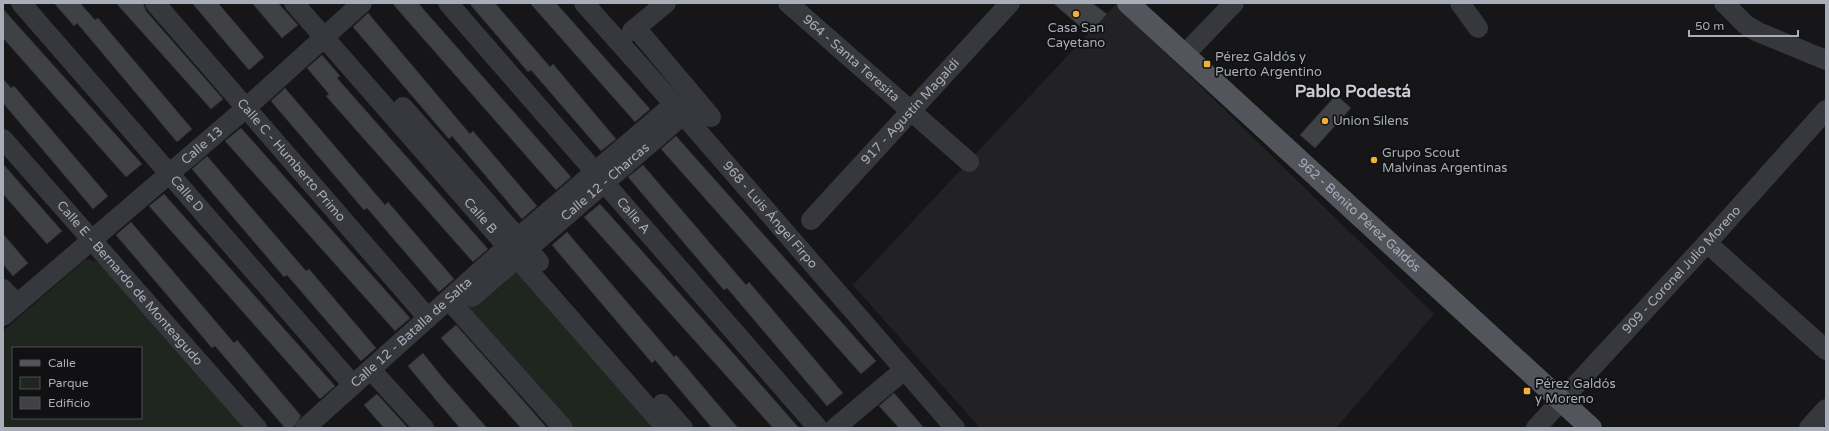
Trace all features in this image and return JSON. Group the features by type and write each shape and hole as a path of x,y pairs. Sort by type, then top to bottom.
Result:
{"main road":[{"name":"962 - Benito Pérez Galdós","path":"1128,3 1591,428"}],"street":[{"name":"Calle D","path":"21,3 171,173 353,385"},
{"name":"Calle C - Humberto Primo","path":"155,3 428,318"},
{"name":"Calle B","path":"294,3 329,33 518,248 683,428"},
{"name":"Calle B","path":"312,3 329,33"},
{"name":"Calle 13","path":"10,310 246,108 362,3"},
{"name":"Calle A","path":"448,3 818,428"},
{"name":"968 - Luis Ángel Firpo","path":"584,3 955,428"},
{"path":"666,3 634,30 711,117"},
{"name":"964 - Santa Teresita","path":"788,3 969,162"},
{"name":"917 - Agustín Magaldi","path":"811,220 1010,3"},
{"path":"1184,55 1234,3"},
{"path":"1460,3 1478,28"},
{"path":"1724,3 1746,25 1758,32 1826,60"},
{"name":"Calle 12 - Charcas","path":"518,248 599,176 678,109"},
{"name":"909 - Coronel Julio Moreno","path":"1536,428 1707,243 1826,110"},
{"name":"Calle E - Bernardo de Monteagudo","path":"3,139 257,428"},
{"path":"1707,243 1826,350"},
{"name":"Calle B","path":"518,248 666,428"},
{"name":"Calle 12 - Batalla de Salta","path":"305,428 353,385 376,374 518,248"},
{"path":"3,289 10,310"},
{"path":"453,305 563,428"},
{"name":"Calle 12 - Batalla de Salta","path":"324,428 428,318 453,305"},
{"path":"835,428 904,370"},
{"path":"376,374 424,428"},
{"path":"1809,428 1826,409"}],"shaded area":[{"path":"1116,4 1434,314 1336,428 980,428 853,285"}],"green space":[{"path":"517,258 666,428 563,428 457,310"},
{"path":"86,259 102,263 246,428 3,428 3,331"}],"building":[{"path":"54,3 80,3 95,20 98,18 192,129 177,142 77,23 74,26"},
{"path":"116,3 143,3 146,11 223,99 211,109"},
{"path":"192,3 218,3 264,57 249,70"},
{"path":"252,3 278,3 298,25 282,38"},
{"path":"392,3 418,3 571,177 556,190"},
{"path":"469,3 495,3 550,67 553,64 616,139 601,151 531,70 528,72"},
{"path":"530,3 556,3 650,109 635,122"},
{"path":"1053,3 1092,3 1107,14 1089,34"},
{"path":"3,9 142,164 126,177 3,38"},
{"path":"368,13 470,134 473,131 537,206 522,219 452,136 449,139 353,27"},
{"path":"322,55 340,76 337,78 488,249 473,262 326,96 329,94 307,68"},
{"path":"3,79 11,88 14,86 108,196 93,209 3,103"},
{"path":"285,88 385,205 388,202 454,279 439,292 367,208 364,210 271,101"},
{"name":"Union Silens","path":"1336,95 1351,108 1315,148 1300,135"},
{"path":"241,128 410,318 395,331 225,141"},
{"path":"676,136 876,361 861,374 661,149"},
{"path":"207,156 306,271 309,269 376,348 361,361 287,275 284,277 192,169"},
{"path":"3,164 62,231 47,244 3,194"},
{"path":"643,165 746,285 749,282 843,393 827,406 727,288 724,290 628,177"},
{"path":"164,194 335,386 320,399 149,206"},
{"path":"600,204 799,428 773,428 584,217"},
{"path":"131,222 234,343 237,340 301,416 293,428 285,428 215,346 212,348 116,235"},
{"path":"567,232 674,357 676,355 738,428 712,428 655,360 652,363 552,245"},
{"path":"3,234 28,263 13,276 3,264"},
{"path":"456,325 547,428 521,428 461,361 441,338"},
{"path":"423,353 487,428 460,428 436,400 408,366"},
{"path":"894,393 924,428 899,428 879,406"},
{"path":"377,394 408,428 384,428 364,405"}],"place":[{"name":"Casa San Cayetano","path":"1076,14"},
{"name":"Pérez Galdós y Puerto Argentino","path":"1207,64"},
{"name":"Union Silens","path":"1325,121"},
{"name":"Grupo Scout Malvinas Argentinas","path":"1374,160"},
{"name":"Pérez Galdós y Moreno","path":"1527,391"}],"district":[{"name":"Pablo Podestá","path":"1353,91"}]}
